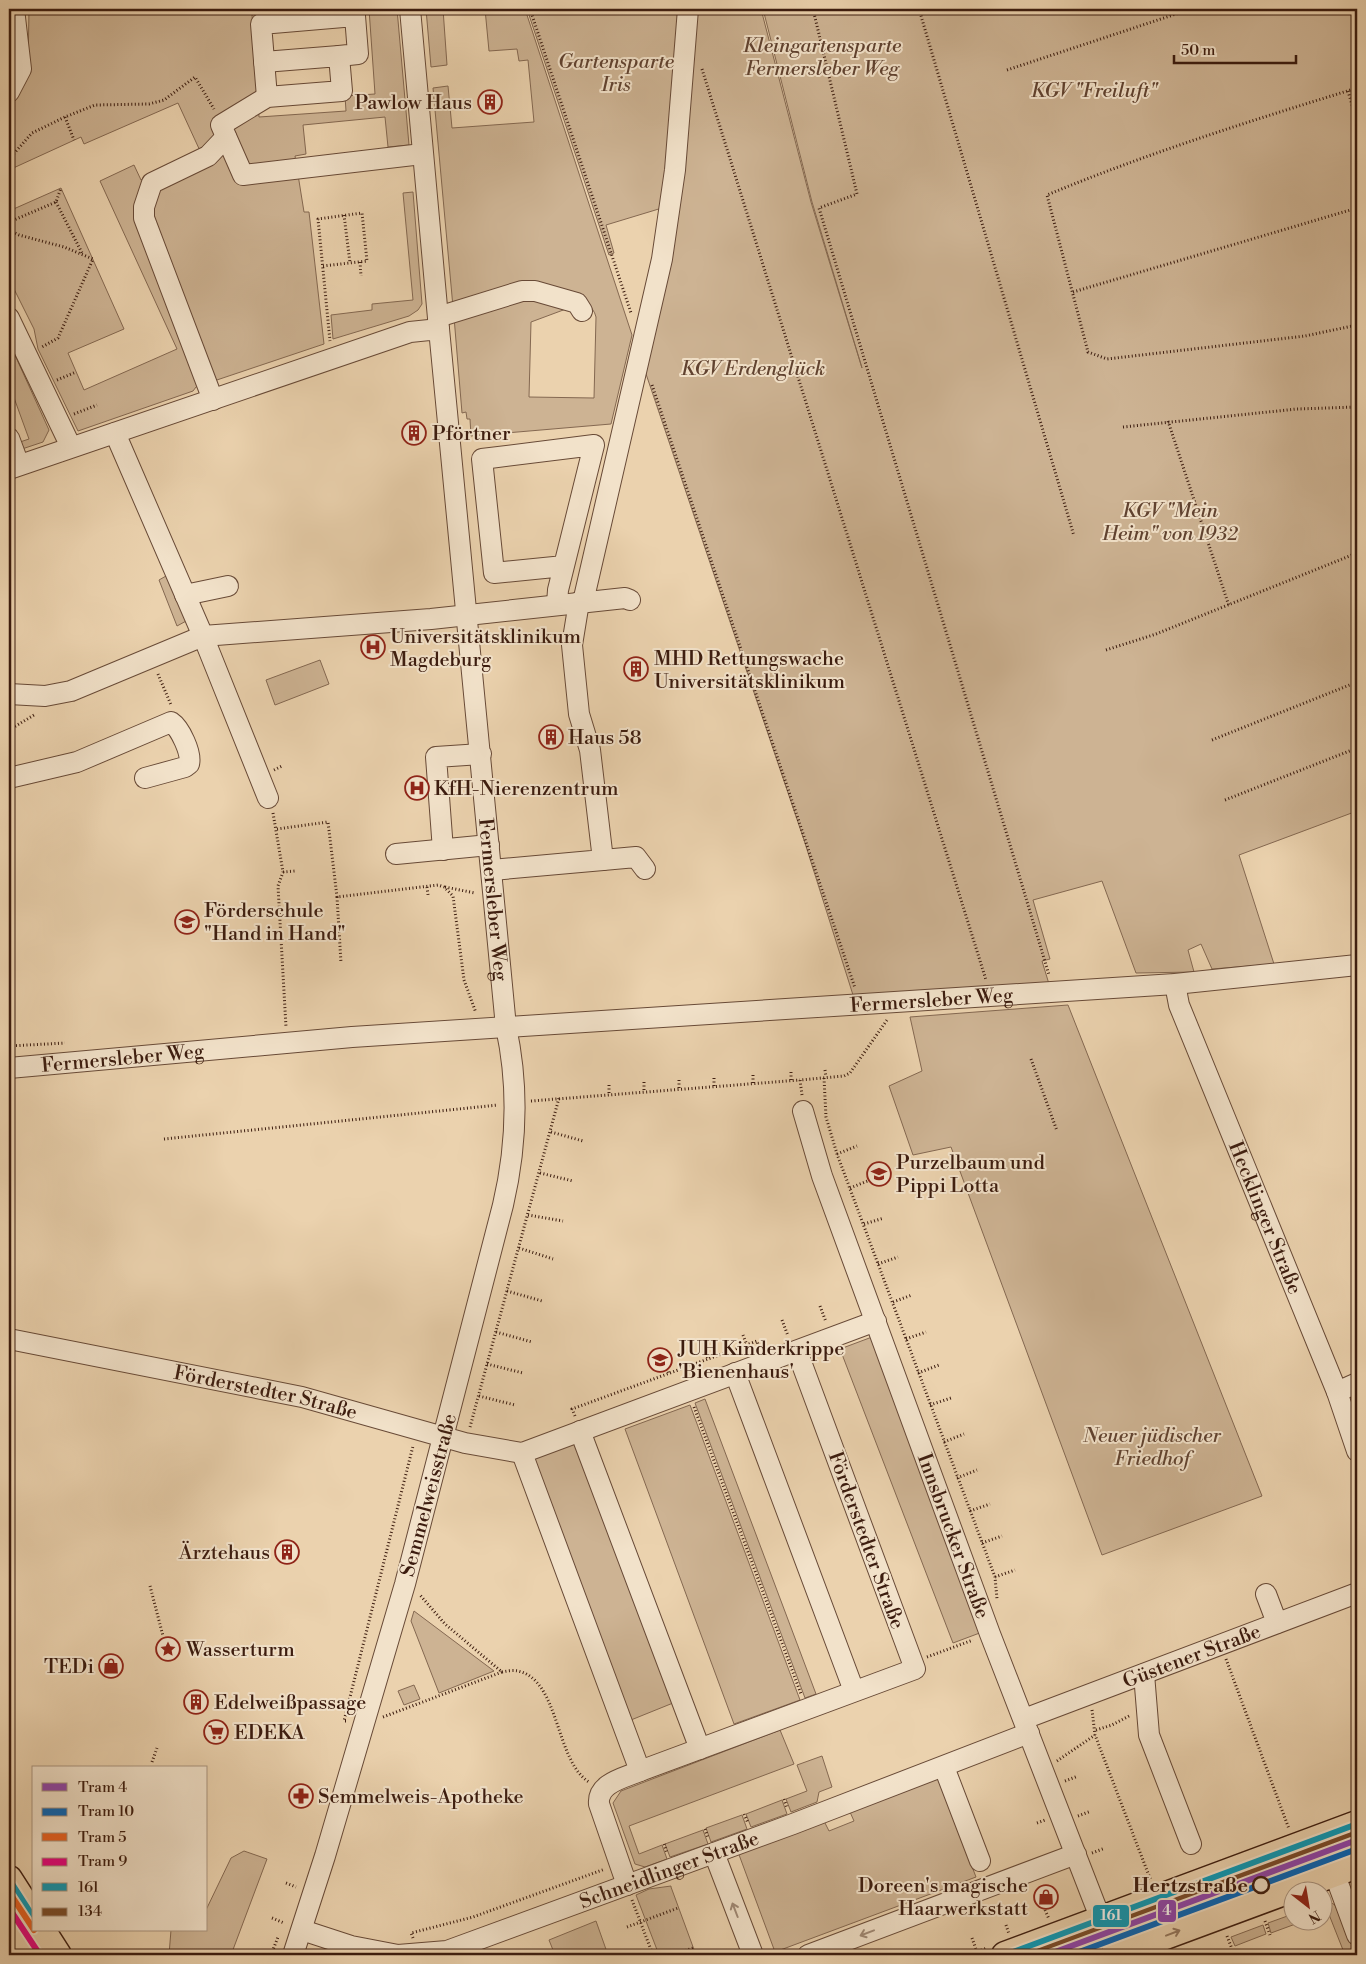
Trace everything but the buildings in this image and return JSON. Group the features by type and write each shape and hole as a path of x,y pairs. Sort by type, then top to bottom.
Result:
{"main road":[{"path":"1005,1955 1357,1824"},
{"path":"1124,1954 1346,1869"},
{"path":"9,1879 32,1915"},
{"path":"9,1921 31,1955"},
{"path":"43,1932 58,1955"}],"street":[{"path":"9,92 21,69 14,9"},
{"name":"Fermersleber Weg","path":"410,9 422,154 490,845 506,1027"},
{"path":"603,860 590,750 579,714 572,645 662,260 671,203 688,9"},
{"path":"264,62 358,54 355,16 261,24 264,62 267,97"},
{"path":"199,149 267,97 342,91 339,56"},
{"path":"224,131 243,175 422,154"},
{"path":"213,400 144,218 144,207 152,184 208,156 224,131"},
{"path":"9,438 14,467 438,323 506,294 525,290 577,303 582,311"},
{"path":"9,318 71,447"},
{"path":"115,433 203,636 268,798"},
{"path":"557,604 564,566 594,445 482,459 494,574 564,566"},
{"path":"185,595 228,586"},
{"path":"9,694 60,695 203,636 467,615 625,598 630,600"},
{"path":"9,778 78,762 171,722 176,727 189,756 189,764 185,767 145,778"},
{"path":"443,850 436,757 481,754"},
{"path":"396,854 490,845"},
{"path":"492,870 636,857 645,869"},
{"name":"Fermersleber Weg","path":"9,1068 288,1042 1175,984 1357,965"},
{"name":"Hecklinger Straße","path":"1175,984 1179,1005 1338,1392 1357,1451"},
{"name":"Semmelweisstraße","path":"293,1955 405,1584 508,1186 514,1145 516,1103 512,1054 506,1027"},
{"name":"Innsbrucker Straße","path":"803,1111 822,1176 990,1634 1102,1919 1124,1954"},
{"path":"640,1771 522,1453 876,1321"},
{"name":"Förderstedter Straße","path":"9,1339 302,1397 466,1443 522,1453"},
{"name":"Förderstedter Straße","path":"797,1351 915,1669"},
{"path":"735,1373 854,1691"},
{"path":"1338,1392 1357,1383"},
{"path":"580,1431 700,1749"},
{"name":"Güstener Straße","path":"1027,1726 1089,1695 1357,1593"},
{"path":"1266,1594 1277,1623"},
{"path":"627,1885 599,1804 602,1789 611,1783 640,1771 915,1669"},
{"path":"1144,1674 1149,1735 1190,1844"},
{"name":"Schneidlinger Straße","path":"302,1930 372,1951 398,1955 447,1951 944,1767 1027,1726"},
{"path":"944,1767 980,1861"},
{"path":"1321,1837 1346,1869 1357,1935"},
{"path":"714,1853 753,1955"},
{"path":"808,1955 1076,1854"}],"path":[{"path":"530,9 636,328 645,333"},
{"path":"813,9 857,194 819,208 1045,960"},
{"path":"919,9 1074,536"},
{"path":"1007,70 1191,9"},
{"path":"700,66 982,967"},
{"path":"9,159 32,133 65,117 95,104 149,104 164,100 195,77 224,131"},
{"path":"1357,88 1185,144 1047,195 1088,352 1107,359 1305,336 1357,325"},
{"path":"1348,91 1357,122"},
{"path":"65,117 74,140"},
{"path":"61,188 56,202 83,255"},
{"path":"9,222 56,202"},
{"path":"1072,292 1357,208"},
{"path":"322,266 367,261 362,213 318,219 322,266 332,359"},
{"path":"344,215 350,263"},
{"path":"9,230 19,235 64,245 93,259 58,338 38,349"},
{"path":"360,262 361,276"},
{"path":"640,357 645,364 689,492 860,1004"},
{"path":"54,382 76,372"},
{"path":"71,415 97,405"},
{"path":"1123,427 1168,421 1357,407"},
{"path":"1168,421 1229,606"},
{"path":"1106,650 1156,634 1229,606 1357,553"},
{"path":"150,658 174,712 171,722"},
{"path":"1212,740 1357,682"},
{"path":"9,730 34,715"},
{"path":"1225,800 1357,748"},
{"path":"268,798 277,829 283,872 278,886 288,1042"},
{"path":"277,829 328,822 341,963"},
{"path":"283,872 295,871"},
{"path":"336,897 427,886 476,893"},
{"path":"427,886 428,894"},
{"path":"444,887 453,896 464,980 476,1014"},
{"path":"164,1139 559,1098 825,1078 850,1072 887,1018"},
{"path":"1031,1059 1057,1131"},
{"path":"825,1070 826,1117 837,1154 995,1577 996,1603"},
{"path":"791,1072 791,1081"},
{"path":"753,1075 753,1083"},
{"path":"714,1077 714,1086"},
{"path":"679,1080 679,1089"},
{"path":"800,1080 803,1111"},
{"path":"644,1082 644,1091"},
{"path":"609,1084 609,1094"},
{"path":"466,1443 559,1098"},
{"path":"551,1132 583,1141"},
{"path":"837,1154 857,1146"},
{"path":"540,1173 573,1180"},
{"path":"850,1188 870,1180"},
{"path":"528,1216 562,1222"},
{"path":"864,1224 884,1218"},
{"path":"519,1248 553,1259"},
{"path":"878,1264 898,1257"},
{"path":"507,1291 542,1301"},
{"path":"893,1302 912,1295"},
{"path":"496,1332 532,1342"},
{"path":"906,1339 926,1332"},
{"path":"743,1335 747,1345"},
{"path":"580,1431 572,1409 757,1341 764,1362"},
{"path":"705,1350 708,1359"},
{"path":"487,1364 523,1374"},
{"path":"666,1365 669,1374"},
{"path":"918,1373 938,1365"},
{"path":"688,1391 807,1709"},
{"path":"478,1396 516,1405"},
{"path":"930,1404 951,1398"},
{"path":"417,1430 344,1721 362,1725 502,1672 519,1671 536,1682 548,1698 573,1767 582,1777 602,1789"},
{"path":"944,1442 964,1434"},
{"path":"957,1478 978,1470"},
{"path":"970,1511 990,1504"},
{"path":"982,1543 1002,1536"},
{"path":"995,1577 1015,1570"},
{"path":"405,1584 419,1594 445,1624 502,1672"},
{"path":"150,1586 162,1636"},
{"path":"915,1669 921,1659 990,1634"},
{"path":"1221,1644 1290,1832"},
{"path":"1089,1695 1096,1735 1153,1886"},
{"path":"1096,1730 1148,1709"},
{"path":"1043,1770 1077,1745 1096,1735"},
{"path":"152,1762 157,1748"},
{"path":"417,1953 411,1934 473,1917 619,1863"},
{"path":"286,1883 297,1887"},
{"path":"627,1885 653,1955"},
{"path":"627,1927 678,1908"},
{"path":"272,1918 284,1922"},
{"path":"1264,1919 1270,1935"},
{"path":"1226,1934 1232,1949"},
{"path":"972,1938 977,1952"},
{"path":"672,1955 693,1948"},
{"path":"938,1950 939,1955"}],"green space":[{"path":"29,9 334,9 252,15 259,117 346,111 345,96 375,94 369,9 397,9 409,145 388,147 385,117 303,125 306,154 295,156 304,212 309,212 324,344 196,387 193,391 78,431 38,349 34,329 9,279 9,211 61,188 124,329 68,353 84,390 177,349 100,181 134,165 141,180 201,153 178,103 84,144 81,137 9,170 9,110 28,71"},
{"path":"426,9 443,9 447,65 431,67"},
{"path":"485,9 525,9 632,335 611,424 471,436 470,419 467,419 466,412 462,413 454,317 521,295 542,297 574,306 531,322 529,397 594,398 596,317 592,309 585,302 566,292 543,286 523,285 453,307 433,88 448,86 452,128 534,122 528,60 519,61 517,49 489,51"},
{"name":"Gartensparte Iris","path":"527,9 682,9 662,208 606,225 614,253 609,255"},
{"path":"697,9 761,9 811,202 862,368 812,202 763,9 1357,9 1357,811 1239,855 1274,964 1212,969 1201,944 1188,950 1194,972 1136,973 1102,881 1033,900 1050,959 1042,961 1049,984 853,995 804,840 645,371"},
{"path":"413,192 422,304 418,310 409,316 333,339 331,315 372,310 372,304 413,300 403,193"},
{"path":"9,342 49,430 43,442 22,449 17,443 29,439 9,384"},
{"path":"166,576 188,620 177,626 159,580"},
{"path":"320,660 329,684 275,705 266,680"},
{"name":"Neuer jüdischer Friedhof","path":"1068,1005 1262,1496 1102,1555 951,1147 913,1155 889,1086 922,1071 910,1017"},
{"path":"872,1337 985,1631 953,1643 840,1349"},
{"path":"705,1399 816,1694 805,1698 695,1403"},
{"path":"690,1405 800,1700 734,1724 625,1429"},
{"path":"581,1440 678,1701 626,1722 528,1459"},
{"path":"414,1611 494,1671 439,1693 411,1621"},
{"path":"414,1685 420,1699 404,1705 398,1691"},
{"path":"780,1730 794,1764 629,1826 639,1854 662,1845 667,1859 645,1867 635,1864 613,1803 621,1791"},
{"path":"822,1756 832,1787 819,1792 817,1802 791,1812 786,1799 807,1791 797,1765"},
{"path":"938,1778 976,1877 775,1952 738,1852 824,1821 829,1831 854,1821 850,1812"},
{"path":"782,1800 787,1814 751,1827 746,1814"},
{"path":"742,1815 747,1829 711,1842 706,1828"},
{"path":"703,1830 708,1844 670,1857 665,1844"},
{"path":"244,1851 267,1859 231,1955 169,1955 171,1932 208,1932 208,1906 231,1858"},
{"path":"671,1886 696,1955 659,1955 636,1895 649,1889"},
{"path":"1334,1904 1356,1955 1345,1955 1334,1927"},
{"path":"1284,1917 1284,1928 1271,1933 1268,1923"},
{"path":"596,1921 608,1955 555,1955 549,1940"},
{"path":"1263,1925 1266,1934 1235,1946 1231,1937"}],"tram line":[{"name":"4","path":"1047,1955 1357,1840"},
{"name":"10","path":"1071,1955 1357,1849"},
{"name":"5","path":"9,1892 32,1927"},
{"name":"9","path":"9,1908 40,1955"}],"transit line":[{"name":"161","path":"1005,1955 1357,1824"},
{"name":"134","path":"1029,1955 1357,1833"},
{"name":"161","path":"9,1879 32,1915"}],"place":[{"name":"Pawlow Haus","path":"490,102"},
{"name":"Pförtner","path":"414,433"},
{"name":"Universitätsklinikum Magdeburg","path":"373,647"},
{"name":"MHD Rettungswache Universitätsklinikum","path":"636,669"},
{"name":"Haus 58","path":"551,737"},
{"name":"KfH-Nierenzentrum","path":"417,788"},
{"name":"Förderschule \"Hand in Hand\"","path":"187,922"},
{"name":"Purzelbaum und Pippi Lotta","path":"879,1174"},
{"name":"JUH Kinderkrippe 'Bienenhaus'","path":"660,1360"},
{"name":"Ärztehaus","path":"287,1552"},
{"name":"Wasserturm","path":"168,1649"},
{"name":"TEDi","path":"111,1666"},
{"name":"Edelweißpassage","path":"196,1702"},
{"name":"EDEKA","path":"216,1732"},
{"name":"Semmelweis-Apotheke","path":"301,1796"},
{"name":"Hertzstraße","path":"1261,1885"},
{"name":"Doreen's magische Haarwerkstatt","path":"1046,1897"}],"park label":[{"name":"Kleingartensparte Fermersleber Weg","path":"822,56"},
{"name":"KGV \"Freiluft\"","path":"1094,90"},
{"name":"KGV Erdenglück","path":"753,368"},
{"name":"KGV \"Mein Heim\" von 1932","path":"1170,522"}]}
